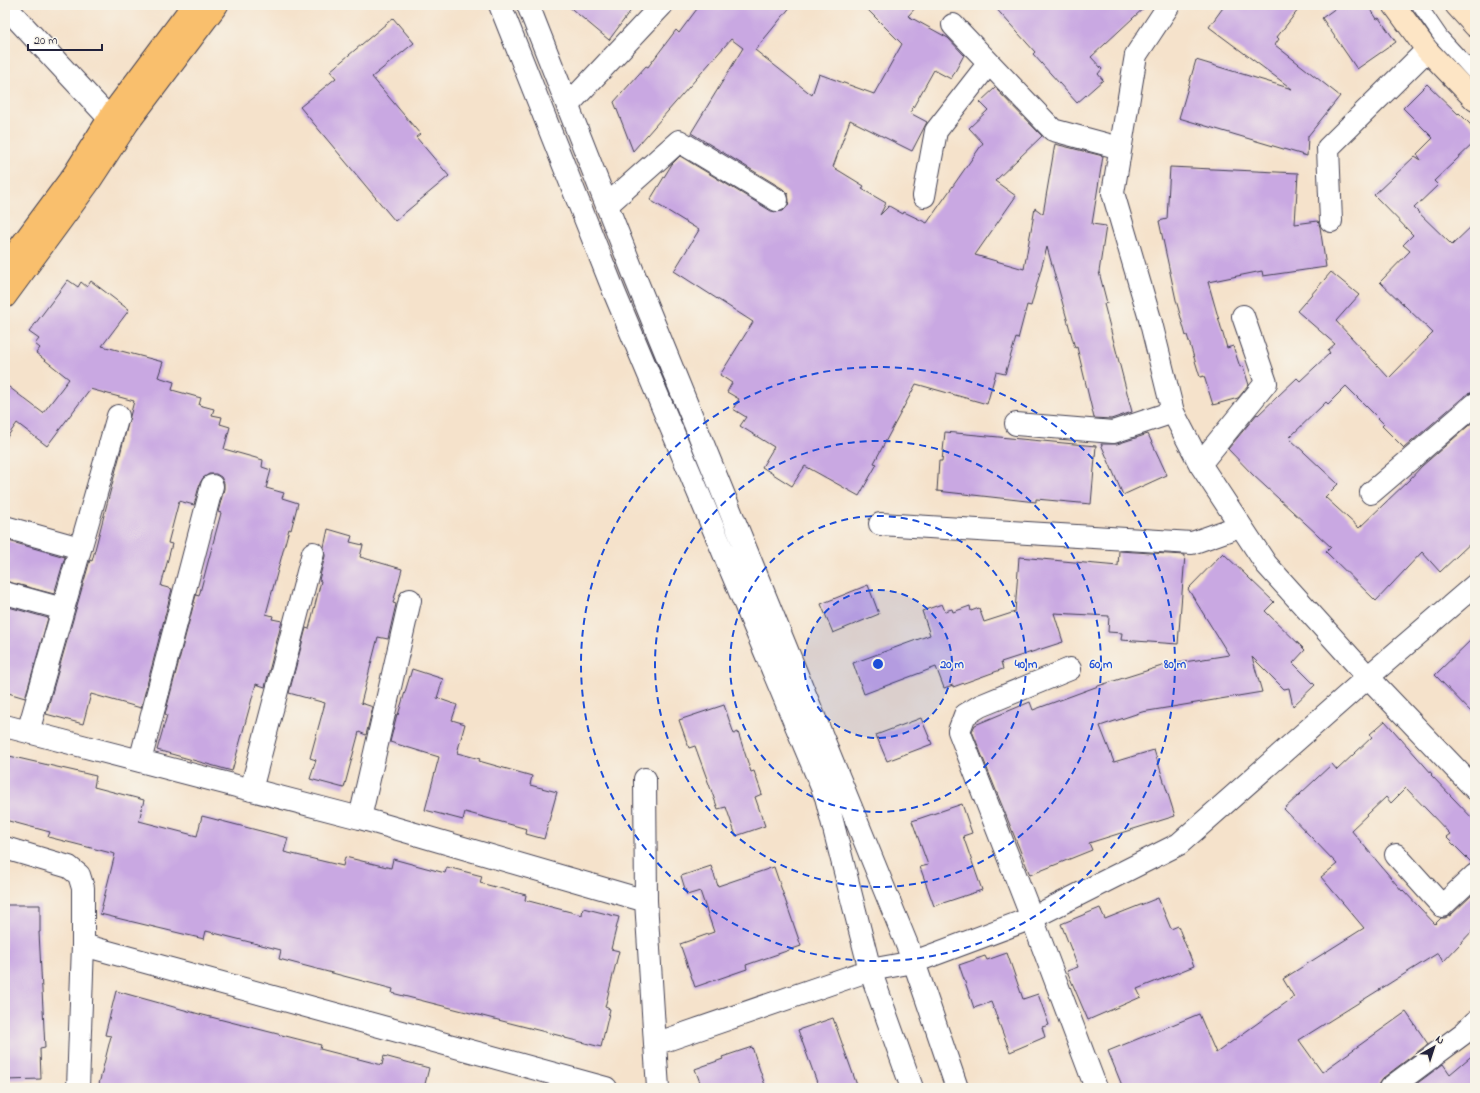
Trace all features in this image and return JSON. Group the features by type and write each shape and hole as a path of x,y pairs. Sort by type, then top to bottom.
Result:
{"main road":[{"path":"5,297 88,184 117,123 193,5"},
{"path":"5,267 74,174 217,5"},
{"path":"1394,5 1434,43 1475,100"},
{"path":"1456,5 1475,26"}],"street":[{"path":"500,5 618,302 826,797 870,970 912,1088"},
{"path":"528,5 640,290 914,962 957,1088"},
{"path":"568,105 662,5"},
{"path":"1170,5 1136,55 1113,193 1150,319 1173,412 1200,464 1266,564 1368,677 1475,789"},
{"path":"5,6 117,123"},
{"path":"953,26 1053,130 1120,148"},
{"path":"1331,221 1328,148 1434,43"},
{"path":"924,196 936,132 989,63"},
{"path":"607,205 679,142 777,200"},
{"path":"1200,464 1266,383 1243,316"},
{"path":"1371,493 1475,404"},
{"path":"1016,424 1113,432 1173,412"},
{"path":"28,732 118,416"},
{"path":"140,761 212,486"},
{"path":"880,524 1192,543 1240,526"},
{"path":"5,527 80,548"},
{"path":"251,790 313,553"},
{"path":"655,1044 870,970 914,962 1032,918 1179,844 1368,677 1475,585"},
{"path":"5,593 63,609"},
{"path":"360,818 410,600"},
{"path":"1070,668 980,706 965,715 959,731 1096,1088"},
{"path":"5,726 360,818 646,901"},
{"path":"645,779 646,901 658,1088"},
{"path":"5,848 69,867 79,875 83,888 83,945 78,1088"},
{"path":"1396,855 1442,906 1475,875"},
{"path":"83,945 606,1088"},
{"path":"1390,1088 1464,1033 1475,1022"}],"lane":[{"path":"1420,5 1434,43 1475,74"}],"building":[{"path":"567,5 635,5 609,40"},
{"path":"700,5 792,5 755,50 812,95 819,74 874,94 902,44 863,5 918,5 908,16 948,38 964,55 951,79 934,70 910,113 927,122 912,151 850,120 833,167 864,186 862,189 886,203 880,215 889,206 903,214 904,212 927,223 983,143 969,128 988,110 980,102 995,88 1042,136 995,181 1016,196 975,255 1024,269 1035,208 1043,214 1055,144 1103,156 1092,224 1106,226 1099,272 1107,303 1104,304 1132,412 1111,419 1094,418 1077,347 1075,348 1047,247 1031,306 1027,305 1018,339 1016,338 1005,374 996,372 987,404 916,384 874,463 877,464 859,496 805,466 792,486 762,467 774,447 740,426 746,417 733,409 739,399 727,392 732,383 720,375 753,322 674,271 699,230 650,200 672,164 680,156 771,211 783,211 788,206 788,194 783,189 691,133 743,48 731,39 633,151 614,102 646,66 648,67 676,30 679,33"},
{"path":"993,5 1147,5 1091,57 1102,69 1098,74 1103,80 1077,103 1033,54 1035,52"},
{"path":"1225,5 1302,5 1277,37 1279,39 1275,45 1340,96 1308,136 1307,156 1179,118 1196,60 1292,89 1209,27"},
{"path":"1340,5 1368,5 1377,19 1379,18 1396,42 1357,69 1322,18"},
{"path":"393,18 414,43 372,77 420,134 416,137 449,176 395,221 300,107 336,78 330,71"},
{"path":"1427,84 1475,129 1475,142 1434,181 1438,185 1414,208 1452,245 1475,223 1475,392 1467,394 1404,448 1382,426 1384,424 1346,386 1328,404 1326,402 1289,438 1338,484 1325,497 1359,528 1422,466 1475,420 1475,539 1440,572 1422,552 1376,601 1326,552 1331,547 1253,475 1228,449 1257,414 1258,415 1297,378 1300,381 1330,353 1328,350 1335,344 1297,311 1331,272 1359,295 1336,321 1389,378 1433,333 1380,282 1410,251 1403,245 1413,235 1374,195 1415,156 1421,160 1417,154 1433,138 1403,108"},
{"path":"1170,167 1298,173 1295,224 1318,221 1320,227 1326,267 1263,276 1262,271 1208,282 1227,348 1233,346 1240,367 1243,366 1249,385 1238,398 1213,405 1204,376 1200,377 1187,335 1186,336 1176,300 1159,221 1167,219"},
{"path":"68,280 78,287 81,282 87,287 91,281 129,310 102,346 163,362 158,377 174,382 172,390 201,398 199,405 214,409 212,415 222,417 220,424 230,427 224,449 263,460 262,467 271,470 266,488 284,493 282,498 298,503 291,530 289,529 266,614 273,616 272,619 282,621 265,687 256,684 232,771 157,750 196,595 199,596 221,513 218,512 224,489 224,483 221,477 216,474 209,474 203,478 200,483 194,505 179,501 168,543 172,544 161,586 172,589 141,708 91,694 83,724 46,714 90,560 92,561 134,401 90,389 47,446 17,423 5,440 5,384 43,413 69,379 36,353 40,348 35,344 39,339 29,332"},
{"path":"945,432 1096,446 1091,504 1036,499 1036,502 937,491 939,461 942,461"},
{"path":"1148,434 1167,475 1123,495 1101,444 1117,444"},
{"path":"328,529 352,536 350,542 363,545 360,557 402,569 393,603 396,604 388,639 378,637 361,703 373,707 366,735 359,732 344,788 310,779 316,760 310,758 325,703 289,693 306,628 309,629 321,581 319,580 325,556 324,547"},
{"path":"5,540 65,557 54,594 5,581"},
{"path":"1119,551 1185,555 1178,644 1121,640 1122,633 1108,632 1109,616 1054,613 1063,642 1001,662 1003,669 953,687 953,685 944,688 936,667 864,694 853,663 930,635 922,611 942,604 945,611 952,609 953,612 970,606 971,611 979,608 984,622 1015,612 1019,557 1118,566"},
{"path":"1223,553 1274,602 1265,611 1305,650 1293,663 1315,685 1293,706 1289,688 1284,689 1252,657 1262,692 1142,712 1100,726 1114,762 1154,750 1175,816 1089,843 1092,850 1030,875 972,731 975,725 1030,702 1033,710 1101,685 1165,665 1229,655 1188,589"},
{"path":"868,585 879,614 833,633 821,604"},
{"path":"5,606 48,618 25,698 5,692"},
{"path":"1475,636 1475,716 1435,675"},
{"path":"412,669 443,679 437,698 457,705 452,720 465,724 457,753 532,776 530,785 557,792 544,839 526,834 527,829 465,812 463,820 425,810 439,757 390,742 397,714 398,715"},
{"path":"724,705 734,734 738,732 751,772 754,771 762,794 755,797 765,826 736,836 726,807 718,809 695,746 689,748 679,720"},
{"path":"921,718 932,744 887,761 876,735"},
{"path":"1385,721 1432,774 1431,775 1475,821 1475,863 1472,863 1446,837 1450,834 1406,788 1391,803 1386,797 1351,830 1402,891 1403,890 1435,924 1441,918 1451,915 1475,892 1475,928 1443,962 1438,953 1299,1040 1322,1072 1406,1012 1428,1044 1383,1078 1379,1083 1378,1088 1123,1088 1108,1051 1199,1014 1216,1053 1294,997 1283,979 1364,928 1321,877 1337,864 1284,809 1332,764 1337,770 1372,737 1370,734"},
{"path":"5,755 96,776 94,787 144,800 139,821 197,836 202,816 288,838 284,852 343,866 345,857 391,868 393,859 445,873 447,867 482,876 480,883 526,895 525,900 582,915 583,908 619,917 611,949 619,951 605,1007 610,1009 601,1047 392,993 393,989 279,959 281,950 206,931 204,939 100,914 115,854 48,837 50,832 5,820"},
{"path":"962,804 972,833 963,836 982,890 934,906 920,867 928,865 912,821"},
{"path":"711,866 718,886 774,867 801,946 746,965 747,969 695,987 680,944 714,932 700,891 687,895 681,876"},
{"path":"1158,898 1171,929 1178,926 1194,966 1137,989 1141,997 1088,1020 1067,971 1078,967 1061,924 1100,908 1105,919"},
{"path":"5,905 40,905 39,932 45,1048 40,1049 41,1079 5,1080"},
{"path":"1007,953 1023,999 1038,994 1049,1025 1042,1027 1045,1037 1010,1052 991,1002 974,1008 959,965 985,956 987,960"},
{"path":"116,991 321,1045 320,1049 382,1065 384,1056 429,1068 424,1088 98,1088 111,1036 105,1035"},
{"path":"833,1018 858,1088 819,1088 798,1030"},
{"path":"752,1047 766,1088 702,1088 695,1069 723,1059 722,1057"},
{"path":"1475,1053 1475,1088 1411,1088 1443,1064 1450,1074"}]}
